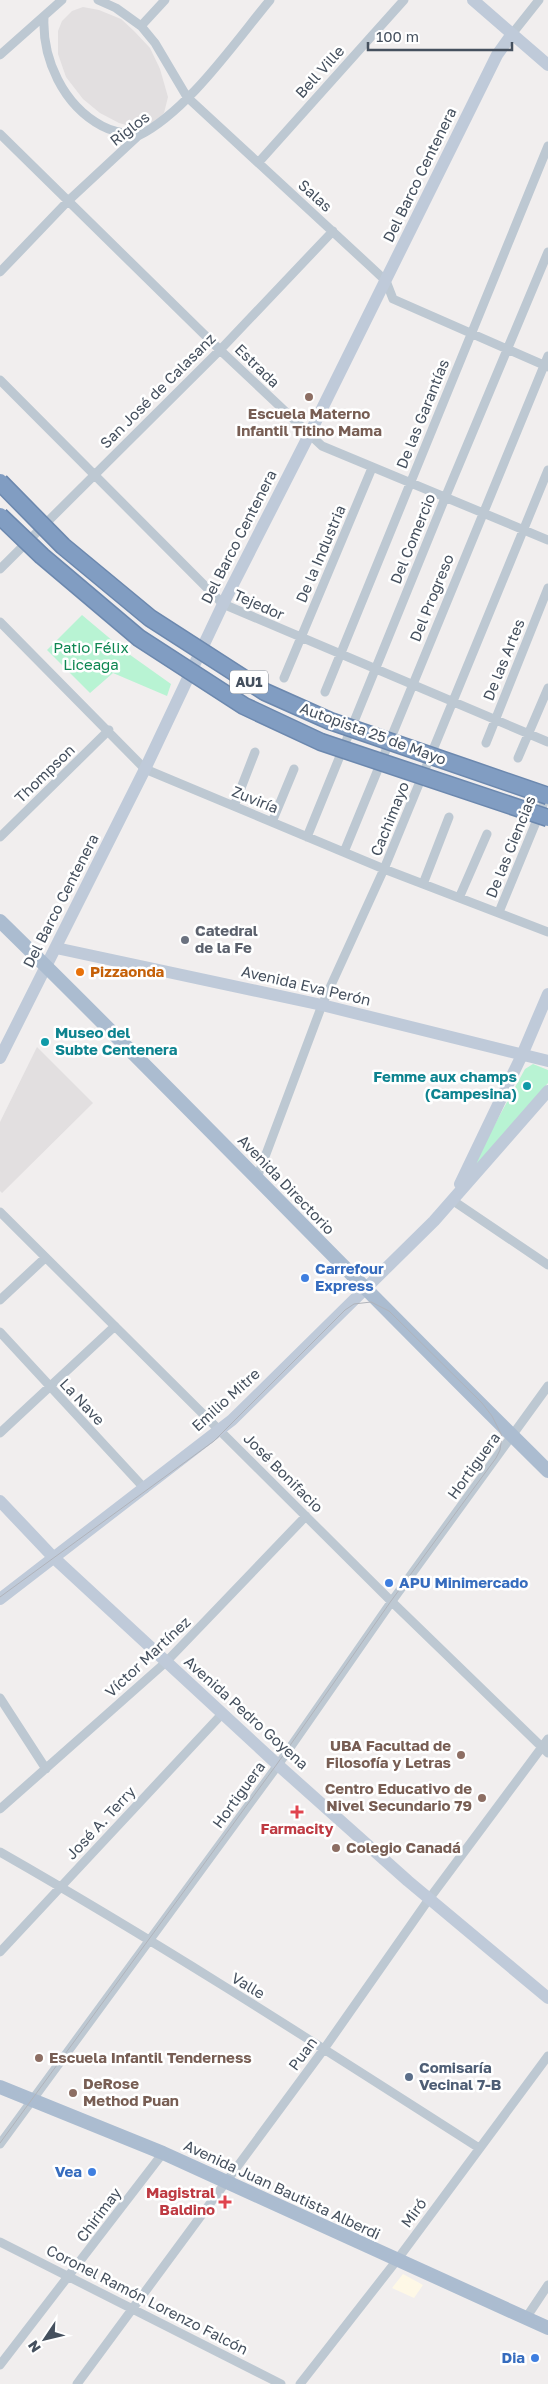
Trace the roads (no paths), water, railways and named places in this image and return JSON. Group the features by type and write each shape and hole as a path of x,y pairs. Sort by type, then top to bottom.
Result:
{"highway":[{"name":"Autopista 25 de Mayo","path":"0,482 63,546 150,618 266,692 330,721 548,794"},
{"name":"Autopista 25 de Mayo","path":"0,516 42,556 139,638 244,706 320,742 548,818"}],"main road":[{"name":"Avenida Directorio","path":"0,921 103,1020 364,1289 548,1471"},
{"name":"Avenida Juan Bautista Alberdi","path":"0,2087 163,2153 548,2328"}],"street":[{"path":"0,55 62,0"},
{"name":"Salas","path":"98,0 116,8 141,26 155,43 188,97 386,282 393,299 546,366"},
{"path":"141,26 165,0"},
{"name":"Riglos","path":"0,272 68,202 138,136 160,123 188,97 270,0"},
{"name":"Bell Ville","path":"258,163 404,0"},
{"path":"473,0 548,66"},
{"path":"512,34 539,0"},
{"path":"44,17 43,33 46,50 65,93 84,114 102,126 119,133 138,136"},
{"name":"Del Barco Centenera","path":"0,1058 145,769 223,604 386,282 496,55 512,34"},
{"name":"Estrada","path":"0,134 220,350 322,446 548,540"},
{"name":"De las Garantías","path":"325,692 548,146"},
{"name":"San José de Calasanz","path":"0,569 220,350 333,231"},
{"name":"Del Comercio","path":"307,837 445,498 548,252"},
{"name":"Del Progreso","path":"344,852 482,513 546,366 548,356"},
{"name":"Tejedor","path":"0,380 223,604 548,742"},
{"name":"De la Industria","path":"284,678 372,468"},
{"name":"Cachimayo","path":"257,1178 322,1005 384,869 548,470"},
{"name":"De las Artes","path":"486,743 548,588"},
{"name":"Zuviría","path":"0,622 109,730 145,769 384,869 548,932"},
{"path":"518,758 548,688"},
{"name":"Thompson","path":"0,837 109,730"},
{"path":"234,806 255,752"},
{"path":"272,822 294,769"},
{"name":"De las Ciencias","path":"499,912 548,794"},
{"path":"423,884 449,817"},
{"path":"459,898 486,834"},
{"name":"Avenida Eva Perón","path":"56,948 322,1005 548,1061"},
{"name":"Emilio Mitre","path":"452,1200 522,1055 548,994"},
{"name":"Emilio Mitre","path":"0,1599 220,1430 407,1248 548,1091"},
{"path":"452,1200 548,1265"},
{"name":"José Bonifacio","path":"0,1212 392,1601 546,1746"},
{"path":"0,1300 45,1258"},
{"path":"0,1433 116,1326"},
{"name":"La Nave","path":"0,1332 145,1489"},
{"name":"Hortiguera","path":"0,2144 278,1765 392,1601 548,1386"},
{"name":"Avenida Pedro Goyena","path":"0,1501 54,1558 278,1765 429,1899 548,1998"},
{"name":"Víctor Martínez","path":"0,1810 166,1662 306,1516"},
{"path":"0,1698 46,1769"},
{"name":"José A. Terry","path":"0,1952 222,1714"},
{"name":"Puan","path":"77,2384 324,2049 429,1899 546,1746"},
{"name":"Valle","path":"0,1852 324,2049 479,2148"},
{"name":"Miró","path":"300,2384 397,2260 548,2056"},
{"name":"Chirimay","path":"0,2365 163,2153"},
{"name":"Coronel Ramón Lorenzo Falcón","path":"0,2242 281,2384"},
{"path":"526,2318 548,2285"}],"tram line":[{"path":"0,1597 214,1441 345,1310 354,1304 371,1302 389,1311 482,1403 492,1416 502,1436 500,1450 496,1458 391,1601 277,1764 0,2143"}],"place":[{"name":"Escuela Materno Infantil Titino Mama","path":"309,397"},
{"name":"Catedral de la Fe","path":"185,940"},
{"name":"Pizzaonda","path":"80,972"},
{"name":"Museo del Subte Centenera","path":"45,1042"},
{"name":"Femme aux champs (Campesina)","path":"527,1086"},
{"name":"Carrefour Express","path":"305,1278"},
{"name":"APU Minimercado","path":"389,1583"},
{"name":"UBA Facultad de Filosofía y Letras","path":"461,1755"},
{"name":"Centro Educativo de Nivel Secundario 79","path":"482,1798"},
{"name":"Farmacity","path":"297,1812"},
{"name":"Colegio Canadá","path":"336,1848"},
{"name":"Escuela Infantil Tenderness","path":"39,2058"},
{"name":"Comisaría Vecinal 7-B","path":"409,2077"},
{"name":"DeRose Method Puan","path":"73,2093"},
{"name":"Vea","path":"92,2172"},
{"name":"Magistral Baldino","path":"225,2202"},
{"name":"Dia","path":"535,2358"}],"park label":[{"name":"Patio Félix Liceaga","path":"91,656"}]}
